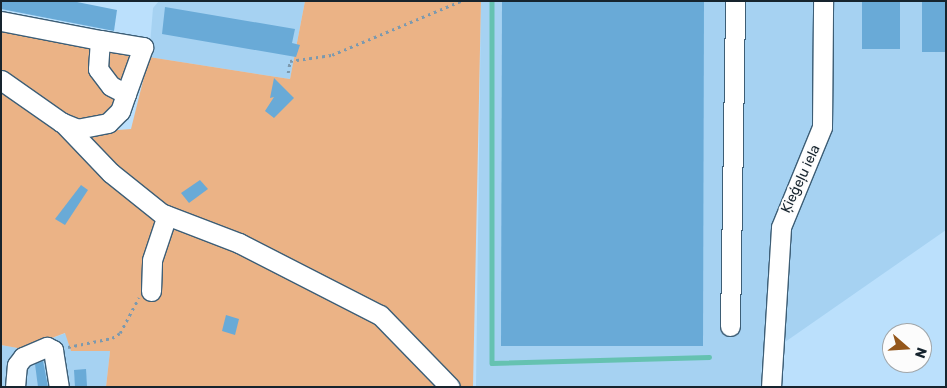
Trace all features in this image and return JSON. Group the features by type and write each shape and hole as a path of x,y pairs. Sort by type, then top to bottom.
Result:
{"street":[{"path":"730,326 736,1"},
{"name":"Ķieģeļu iela","path":"771,387 781,227 822,127 824,1"},
{"path":"1,22 143,47 120,111 108,123 78,129 63,123"},
{"path":"100,40 98,69 111,86 126,94"},
{"path":"1,80 63,123 140,199 167,215 239,243 380,315 450,387"},
{"path":"151,291 152,260 167,215"},
{"path":"15,387 15,371 23,357 47,347 53,350 59,387"}],"path":[{"path":"288,73 290,61 332,55 462,1"},
{"path":"53,350 112,338 124,328 136,300 151,291"}],"shaded area":[{"path":"159,1 305,1 290,79 149,57 153,8"},
{"path":"305,1 481,1 473,387 106,387 110,351 71,351 65,333 23,349 1,345 1,85 66,134 131,129 149,57 290,79"},
{"path":"481,1 946,1 946,230 762,358 761,387 476,387"},
{"path":"1,29 93,47 117,95 114,114 83,124 74,116 68,121 1,74"},
{"path":"106,49 135,55 122,86 103,64"},
{"path":"66,333 71,351 110,351 106,387 1,387 1,345 23,349"}],"building":[{"path":"1,1 72,1 117,10 114,31 1,9"},
{"path":"502,1 704,1 703,346 501,346"},
{"path":"862,1 900,1 900,49 862,49"},
{"path":"922,1 946,1 946,52 922,52"},
{"path":"165,7 295,29 292,43 300,45 296,57 162,34"},
{"path":"274,78 294,98 274,118 265,111 274,97 270,98"},
{"path":"200,180 208,189 189,203 181,193"},
{"path":"81,185 88,190 65,225 55,219"},
{"path":"226,315 239,319 235,335 222,331"},
{"path":"43,361 48,387 38,387 35,364"},
{"path":"86,369 87,386 75,387 74,370"}],"waterway":[{"path":"492,1 492,363 709,357"}]}
